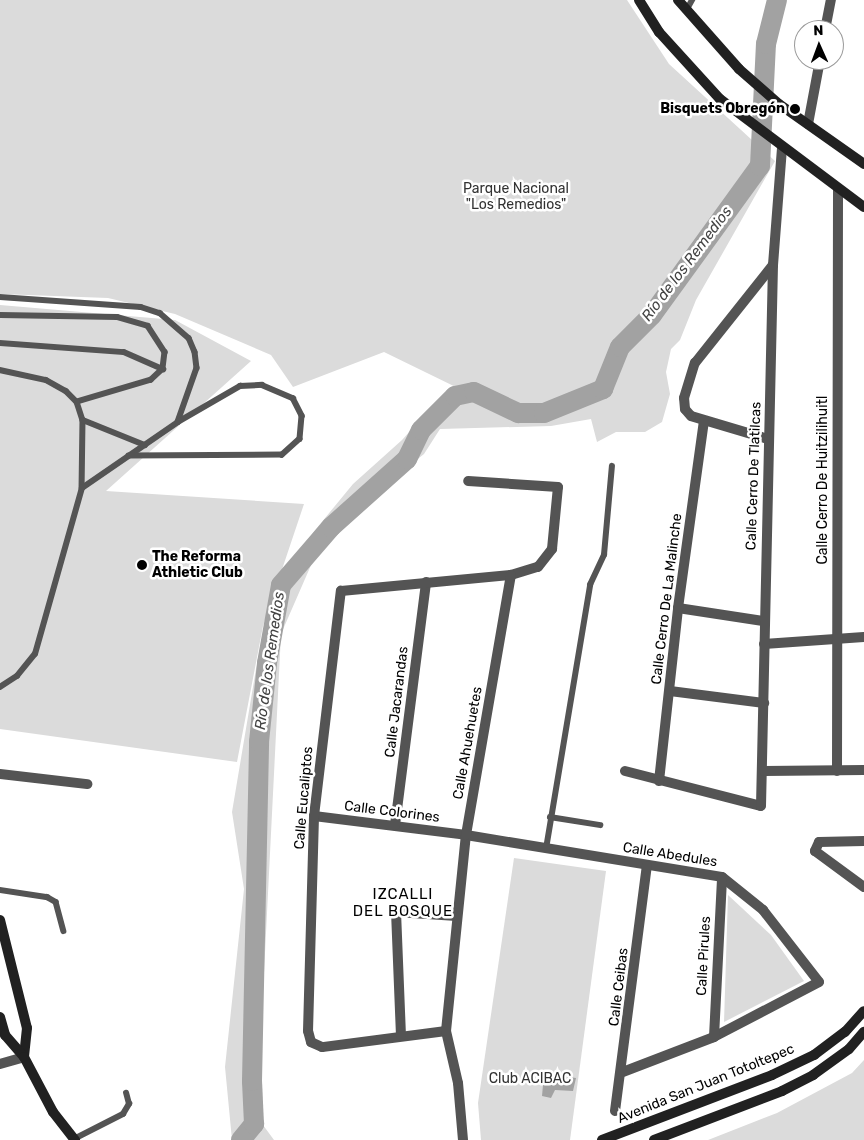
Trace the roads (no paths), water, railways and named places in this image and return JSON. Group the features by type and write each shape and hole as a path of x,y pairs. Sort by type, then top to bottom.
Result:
{"main road":[{"path":"639,0 660,32 720,99 782,148 864,207"},
{"path":"678,0 739,69 779,104 864,164"},
{"path":"0,920 27,1028 24,1057"},
{"name":"Avenida San Juan Totoltepec","path":"602,1140 772,1075 814,1054 845,1032 864,1011"},
{"path":"0,1017 5,1035 24,1057 53,1112 74,1140"},
{"path":"654,1140 782,1091 834,1060 864,1032"}],"street":[{"path":"827,20 831,0"},
{"path":"808,124 818,70"},
{"name":"Calle Cerro De Tlatilcas","path":"659,781 761,806 764,771 763,621 773,265 782,148"},
{"name":"Calle Cerro De Huitzilihuitl","path":"837,771 838,189"},
{"path":"768,439 691,416 685,409 684,398 695,363 773,265"},
{"name":"Calle Cerro De La Malinche","path":"659,781 678,608 704,421"},
{"name":"Calle Eucaliptos","path":"446,1030 322,1047 311,1042 308,1031 314,816 340,591 511,575 538,567 547,559 552,549 558,487 468,481"},
{"name":"Calle Ahuehuetes","path":"464,1140 458,1083 446,1030 466,835 511,575"},
{"name":"Calle Jacarandas","path":"395,825 426,582"},
{"path":"678,608 763,621"},
{"path":"764,644 864,637"},
{"path":"670,691 764,703"},
{"path":"764,771 864,770"},
{"path":"626,771 659,781"},
{"path":"0,774 87,784"},
{"name":"Calle Colorines","path":"314,816 466,835"},
{"name":"Calle Abedules","path":"466,835 722,877 763,910 819,982 714,1037 623,1072"},
{"path":"864,841 819,842 815,851 864,887"},
{"name":"Calle Ceibas","path":"615,1111 623,1072 647,866"},
{"name":"Calle Pirules","path":"714,1037 722,877"},
{"path":"400,1036 396,912 457,916"},
{"path":"0,1064 24,1057"}],"lane":[{"path":"686,11 692,0"},
{"path":"0,297 141,307 160,313 189,338 195,352 197,368 178,422"},
{"path":"0,315 132,320 148,326 165,352 163,369 151,380 77,402"},
{"path":"0,343 124,352 163,369"},
{"path":"0,370 46,380 66,391 77,402 82,420 82,488 35,654 17,676 0,687"},
{"path":"82,488 178,422 240,386 262,385 293,398 302,416 300,439 282,455 129,456"},
{"path":"82,420 145,445"},
{"path":"546,849 590,585 604,555 612,466"},
{"path":"550,817 600,825"},
{"path":"0,890 47,897 56,902 64,931"},
{"path":"74,1140 123,1114 129,1104 126,1093"}],"waterway":[{"name":"Río de los Remedios","path":"241,1140 254,1124 252,1081 259,742 267,663 281,585 331,527 407,459 421,430 455,396 474,392 518,413 544,413 603,389 620,347 652,315 760,166 766,44 777,0"}],"place":[{"name":"Bisquets Obregón","path":"795,109"},
{"name":"The Reforma Athletic Club","path":"142,565"}],"district":[{"name":"IZCALLI DEL BOSQUE","path":"403,902"}],"park label":[{"name":"Parque Nacional \"Los Remedios\"","path":"516,197"},
{"name":"Club ACIBAC","path":"530,1079"}]}
